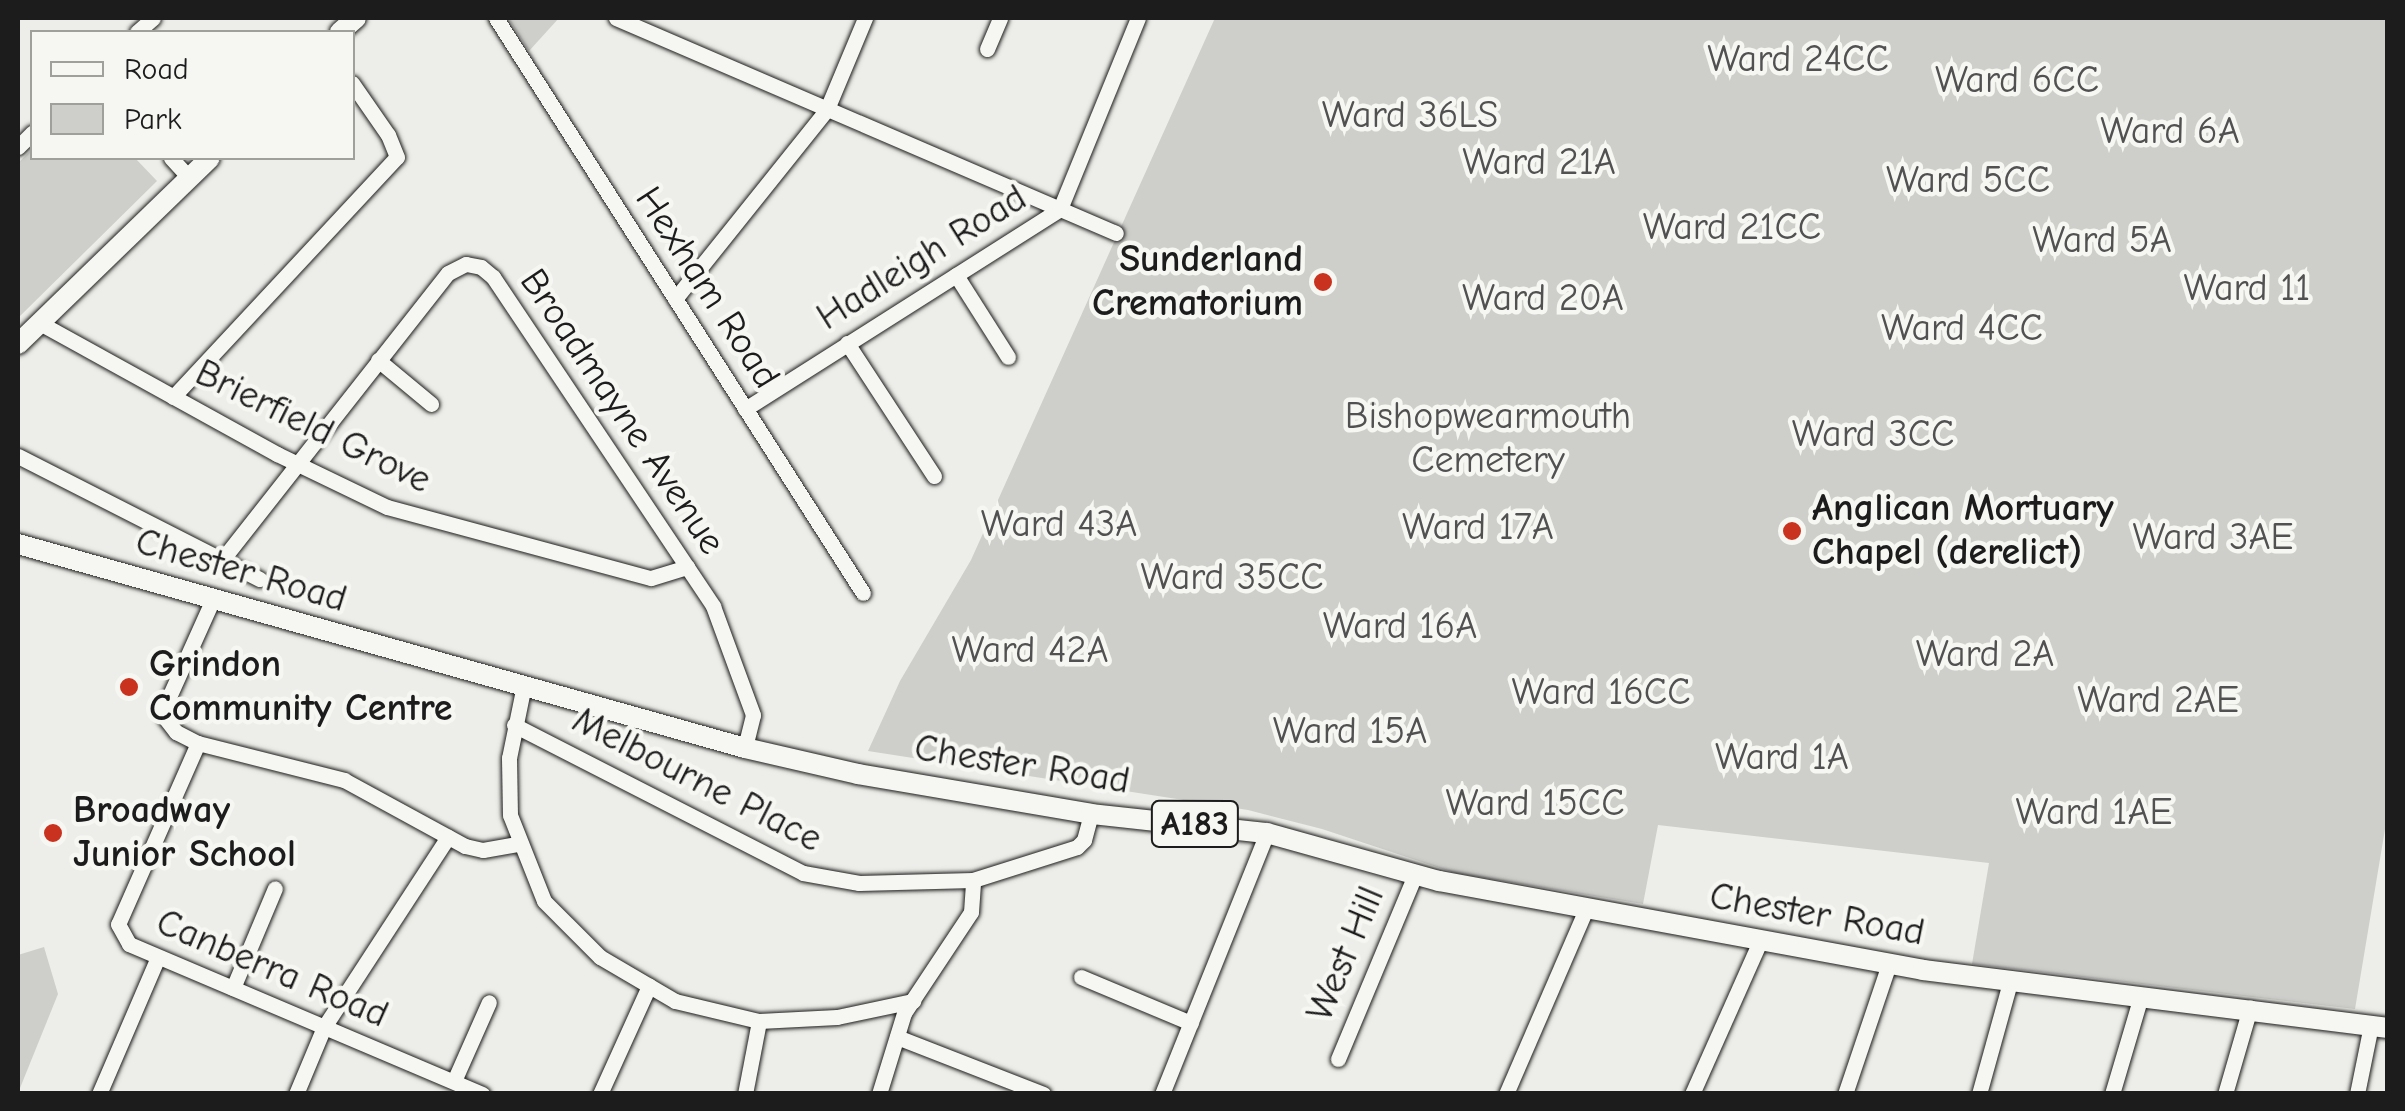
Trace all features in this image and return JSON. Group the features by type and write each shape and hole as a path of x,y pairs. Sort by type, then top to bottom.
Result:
{"main road":[{"path":"18,344 208,160"},
{"name":"Chester Road","path":"18,544 745,748 858,774 1092,814 1267,833 1344,851 1415,875 1889,964 2379,1026"}],"street":[{"name":"Hexham Road","path":"496,18 863,593"},
{"path":"616,18 1116,233"},
{"path":"675,299 827,109 865,18"},
{"path":"987,49 1000,18"},
{"name":"Hadleigh Road","path":"745,409 1060,209 1138,18"},
{"path":"173,397 398,157 355,88"},
{"path":"173,160 189,177"},
{"name":"Broadmayne Avenue","path":"222,560 295,462 453,269 474,265 488,271 712,606 753,715 745,748"},
{"path":"956,274 1008,357"},
{"name":"Brierfield Grove","path":"38,322 277,454 387,508 651,578 687,567"},
{"path":"848,342 934,476"},
{"path":"378,360 431,404"},
{"path":"307,448 311,470"},
{"path":"277,454 277,487"},
{"path":"18,456 259,579"},
{"path":"214,599 165,706 165,718 176,732 198,742 344,780 448,837 483,850 518,844"},
{"path":"524,686 514,725 508,786 518,844 544,900 572,933 600,957 676,1001 758,1020 837,1018 913,1002"},
{"name":"Melbourne Place","path":"514,725 803,874 858,883 974,880 1077,847 1084,840 1092,814"},
{"name":"Canberra Road","path":"198,742 118,924 128,944 483,1094"},
{"path":"1162,1094 1267,833"},
{"path":"296,1094 324,1027 448,837"},
{"name":"West Hill","path":"1338,1059 1415,875"},
{"path":"879,1094 897,1036 913,1002 968,918 974,880"},
{"path":"233,988 274,888"},
{"path":"1506,1094 1587,907"},
{"path":"1692,1094 1761,939"},
{"path":"98,1094 158,956"},
{"path":"1846,1094 1889,964"},
{"path":"1081,977 1191,1023"},
{"path":"1979,1094 2010,982"},
{"path":"600,1094 649,986"},
{"path":"2112,1094 2141,996"},
{"path":"454,1082 490,1002"},
{"path":"2225,1094 2250,1008"},
{"path":"746,1094 758,1020"},
{"path":"2357,1094 2379,1026"},
{"path":"897,1036 1043,1094"}],"green space":[{"path":"508,18 559,18 529,51"},
{"name":"Bishopwearmouth Cemetery","path":"1215,18 2387,18 2388,811 2355,1009 1972,964 1989,863 1658,825 1643,904 1455,873 1322,829 1248,810 868,751 900,681 971,560"},
{"path":"30,151 30,160 137,160 157,181 18,318 18,163"},
{"path":"44,947 58,994 18,1093 18,955"}],"place":[{"name":"Sunderland Crematorium","path":"1323,282"},
{"name":"Anglican Mortuary Chapel (derelict)","path":"1792,531"},
{"name":"Grindon Community Centre","path":"129,687"},
{"name":"Broadway Junior School","path":"53,833"}],"park label":[{"name":"Ward 24CC","path":"1798,60"},
{"name":"Ward 6CC","path":"2017,81"},
{"name":"Ward 36LS","path":"1410,116"},
{"name":"Ward 6A","path":"2170,132"},
{"name":"Ward 21A","path":"1539,163"},
{"name":"Ward 5CC","path":"1968,181"},
{"name":"Ward 21CC","path":"1732,228"},
{"name":"Ward 5A","path":"2102,241"},
{"name":"Ward 11","path":"2247,289"},
{"name":"Ward 20A","path":"1543,299"},
{"name":"Ward 4CC","path":"1962,329"},
{"name":"Ward 3CC","path":"1873,435"},
{"name":"Ward 43A","path":"1059,525"},
{"name":"Ward 17A","path":"1478,528"},
{"name":"Ward 3AE","path":"2213,538"},
{"name":"Ward 35CC","path":"1232,578"},
{"name":"Ward 16A","path":"1400,627"},
{"name":"Ward 42A","path":"1030,651"},
{"name":"Ward 2A","path":"1985,655"},
{"name":"Ward 16CC","path":"1601,693"},
{"name":"Ward 2AE","path":"2158,701"},
{"name":"Ward 15A","path":"1350,732"},
{"name":"Ward 1A","path":"1782,758"},
{"name":"Ward 15CC","path":"1535,804"},
{"name":"Ward 1AE","path":"2094,813"}]}
